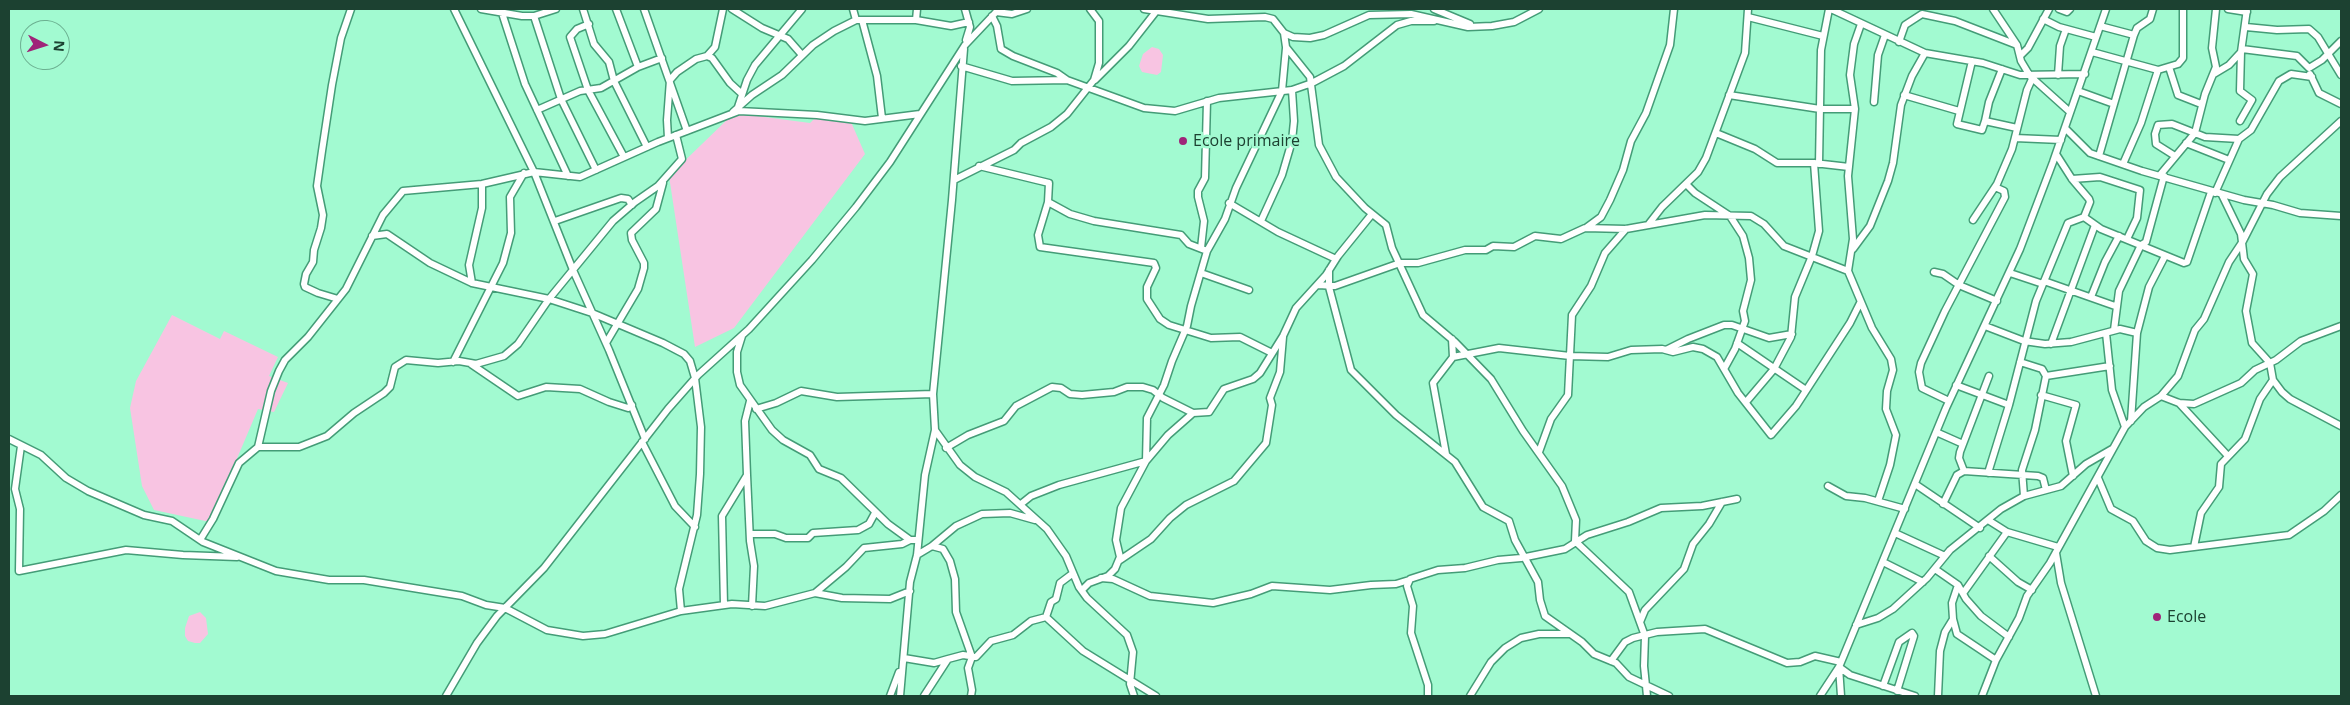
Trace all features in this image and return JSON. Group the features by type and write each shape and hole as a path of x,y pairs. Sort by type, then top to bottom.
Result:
{"street":[{"path":"338,299 310,290 304,284 306,274 313,262 314,250 321,228 323,215 317,186 319,170 341,38 351,9"},
{"path":"454,9 534,172 555,221 572,270 632,405 643,440 675,506 695,527"},
{"path":"481,9 534,16 556,9"},
{"path":"583,9 594,44 608,62 614,81 647,147"},
{"path":"616,9 638,67"},
{"path":"644,9 687,131"},
{"path":"668,138 667,120 670,80 677,72 696,59 707,56 715,47 723,9"},
{"path":"732,9 762,28 790,41 802,55"},
{"path":"738,107 755,64 802,9"},
{"path":"853,9 859,20 877,76 882,118"},
{"path":"916,20 917,9"},
{"path":"900,696 910,591 917,555 926,475 935,430 933,394 954,180 961,66 970,30 965,9"},
{"path":"996,12 1012,14 1027,9"},
{"path":"1090,9 1099,21 1101,36 1099,63 1094,80"},
{"path":"1144,9 1157,9 1208,19 1265,17 1273,19 1284,33 1293,37 1310,38 1324,35 1361,18 1378,14 1411,14 1434,21 1468,27 1514,22 1538,9"},
{"path":"954,180 1010,152 1021,143 1051,128 1067,114 1094,80 1129,46 1157,9"},
{"path":"1434,9 1457,20 1479,26"},
{"path":"1318,285 1329,287 1400,263 1418,263 1465,250 1486,250 1493,246 1514,246 1535,236 1561,239 1585,228 1601,217 1610,200 1631,141 1646,113 1670,46 1674,9"},
{"path":"1648,225 1686,184 1706,158 1745,53 1748,9"},
{"path":"1746,402 1774,369 1792,334 1797,290 1812,256 1819,231 1817,164 1823,36 1830,9 1925,53 1972,61 2031,78 2085,74"},
{"path":"1992,9 2017,45 2020,56 2031,78 2070,112"},
{"path":"2020,56 2028,48 2049,9"},
{"path":"2059,9 2067,12 2070,9"},
{"path":"1820,696 1840,664 1949,400 2010,274 2085,74 2106,9"},
{"path":"2099,156 2134,35 2137,28 2150,19 2153,9"},
{"path":"2092,52 2158,70 2178,64 2183,58 2183,9"},
{"path":"2114,330 2115,306 2125,276 2141,245 2146,242 2162,175 2175,156 2195,133 2201,104 2214,74 2216,65 2212,40 2216,9"},
{"path":"2228,9 2247,10 2240,91 2252,100 2240,122"},
{"path":"446,696 477,643 505,608 544,568 643,440 695,378 742,335 812,260 856,207 890,162 965,45 996,12"},
{"path":"996,12 1001,49 1088,88 1158,110 1175,111 1227,96 1292,90 1312,83 1344,66 1397,25 1411,21 1434,21"},
{"path":"502,13 515,48 519,67 568,176"},
{"path":"1899,42 1905,25 1922,14 1956,21 2017,45"},
{"path":"534,16 561,99 596,170"},
{"path":"1748,18 1823,36"},
{"path":"2043,19 2066,29 2096,37"},
{"path":"258,448 272,391 285,360 308,337 346,289 383,215 403,190 482,184 534,172 580,177 668,138 719,120 732,113 752,94 782,76 802,55 826,35 859,20 916,20 951,26 969,22"},
{"path":"589,24 572,32 570,37 588,90 624,157"},
{"path":"1861,24 1854,44 1850,76 1855,109 1849,167 1852,250 1848,271 1872,328 1891,359 1893,370 1887,391 1886,408 1896,436 1890,465 1878,501"},
{"path":"2100,26 2134,35"},
{"path":"2246,26 2277,30 2309,29 2318,37 2341,75"},
{"path":"2058,75 2060,46 2066,29"},
{"path":"1204,249 1225,219 1230,204 1282,91 1286,47 1284,33"},
{"path":"1874,102 1878,55 1885,35"},
{"path":"2309,68 2328,55 2341,41"},
{"path":"1286,47 1305,68 1312,83 1321,150 1336,177 1372,214 1386,224 1392,248 1423,315 1466,352 1491,379 1566,492 1576,520 1575,541 1629,592 1645,635 1646,686 1648,696"},
{"path":"2214,74 2229,65 2242,51"},
{"path":"2242,51 2296,56 2309,68 2319,93 2341,104"},
{"path":"1852,250 1870,226 1888,180 1893,163 1895,139 1904,95 1925,53"},
{"path":"707,56 712,58 730,82 742,94"},
{"path":"537,110 561,99 588,90 601,88 638,67 662,58"},
{"path":"1972,61 1959,111 1958,125 1982,130 1989,102 2002,69"},
{"path":"961,66 1012,81 1067,80"},
{"path":"2169,68 2178,96 2201,104"},
{"path":"2123,164 2141,123 2158,70"},
{"path":"2084,217 2095,225 2119,236 2165,256 2186,262 2239,138 2251,130 2279,81 2292,74 2312,77"},
{"path":"1973,220 1995,188 2015,138 2016,128 2031,78"},
{"path":"1261,221 1282,175 1292,141 1294,121 1292,90"},
{"path":"2078,91 2114,104"},
{"path":"1729,95 1820,108 1855,109"},
{"path":"1904,95 1959,111"},
{"path":"1146,461 1147,418 1185,332 1201,273 1204,249 1204,221 1198,191 1205,178 1207,101"},
{"path":"732,113 746,111 782,113 865,121 920,114"},
{"path":"1982,696 1996,660 2032,590 2098,478 2112,448 2125,427 2144,407 2161,396 2178,376 2195,330 2204,319 2229,262 2244,240 2262,203 2280,177 2341,121"},
{"path":"1985,122 2016,128"},
{"path":"2175,156 2156,144 2155,134 2158,125 2172,124 2208,137 2239,138"},
{"path":"2065,128 2090,154 2216,193 2300,213 2341,216"},
{"path":"1716,133 1755,149 1776,163 1849,167"},
{"path":"200,540 213,519 239,463 258,448 299,447 327,436 354,413 384,393 390,387 395,367 406,360 470,364 485,363 504,356 514,349 549,299 613,221 658,186 682,159 676,135"},
{"path":"2015,138 2061,140"},
{"path":"2186,144 2229,160"},
{"path":"2056,154 2072,179 2090,199 2084,217"},
{"path":"979,166 1049,183 1048,202 1038,236 1040,247 1154,263 1156,266 1147,287 1147,299 1160,318 1169,326 1211,338 1240,337 1272,353"},
{"path":"453,362 502,266 510,237 510,197 524,173"},
{"path":"606,343 638,289 644,268 644,263 631,237 632,233 656,208 666,175"},
{"path":"2072,179 2100,177 2140,189 2137,218 2127,239"},
{"path":"472,283 469,265 482,208 482,184"},
{"path":"1686,184 1730,216 1745,242 1752,274 1744,308 1746,321 1744,329 1724,369"},
{"path":"1949,400 1925,390 1921,384 1920,372 1932,337 2005,197 2004,191 1995,188"},
{"path":"2216,193 2244,240 2244,259 2253,274 2246,312 2252,343 2270,363 2273,380 2290,399 2341,426"},
{"path":"555,221 620,198 628,199 632,205"},
{"path":"1048,202 1070,214 1094,221 1181,235 1189,244 1204,249"},
{"path":"1230,204 1336,259"},
{"path":"946,448 968,435 1004,421 1016,406 1047,389 1061,388 1070,394 1082,395 1114,392 1127,387 1139,386 1159,393 1193,413 1209,412 1224,389 1254,379 1283,336 1296,308 1318,285 1372,214"},
{"path":"1585,228 1626,228 1694,216 1751,216 1759,220 1784,246 1848,271"},
{"path":"1988,473 2009,405 2024,341 2043,283 2068,223 2084,217"},
{"path":"2050,344 2095,225"},
{"path":"1538,452 1551,418 1568,395 1572,315 1591,286 1605,253 1626,228"},
{"path":"372,236 387,234 430,263 472,283 549,299 592,313 663,343 684,354 690,361 695,378 701,452 695,527 679,588 680,611"},
{"path":"2091,297 2105,262 2119,236"},
{"path":"2131,421 2137,333 2149,286 2165,256"},
{"path":"1329,270 1329,287 1351,370 1396,415 1446,454 1463,474 1483,507 1509,521 1524,558 1538,582 1545,616 1594,654 1611,661 1629,677 1668,696"},
{"path":"1934,272 1943,274 1959,285 1997,301"},
{"path":"1201,273 1249,290"},
{"path":"2010,274 2069,290 2115,306"},
{"path":"1446,454 1433,383 1453,357 1466,352 1512,348 1570,356 1608,357 1631,350 1666,350 1673,352 1693,347 1703,349 1717,357 1746,402 1771,435 1806,390 1850,323 1860,303"},
{"path":"1666,350 1719,326 1732,325 1769,338 1792,334"},
{"path":"1986,326 2024,341 2050,344 2071,342 2120,329 2137,333"},
{"path":"2161,396 2179,403 2194,404 2229,389 2301,341 2341,326"},
{"path":"2106,333 2112,390 2125,427"},
{"path":"742,335 737,352 737,372 740,385 778,437 810,455 819,468 841,478 875,512 910,540"},
{"path":"1082,590 1089,583 1115,569 1120,560 1152,539 1170,518 1186,504 1234,481 1266,443 1272,405 1270,398 1280,372 1283,336"},
{"path":"1452,339 1453,357"},
{"path":"1737,343 1806,390"},
{"path":"2020,362 2042,369 2046,376 2023,476 2024,496"},
{"path":"470,364 518,396 546,388 572,388 587,391 628,408 632,405"},
{"path":"2046,376 2110,366"},
{"path":"1964,472 1959,458 1989,376"},
{"path":"2194,547 2199,533 2202,513 2217,491 2221,464 2246,440 2260,399 2273,380"},
{"path":"1956,385 2009,405"},
{"path":"756,409 776,403 801,391 837,396 933,394"},
{"path":"2041,394 2076,405 2066,441 2073,476"},
{"path":"750,401 745,421 750,534 754,566 752,606"},
{"path":"2179,403 2228,456"},
{"path":"1120,560 1116,540 1121,508 1146,461 1168,435 1193,413"},
{"path":"935,430 946,448 970,474 1006,492 1047,529 1066,556 1072,574 1082,590 1127,635 1133,652 1130,680 1134,696"},
{"path":"1936,432 1963,444"},
{"path":"9,439 41,455 66,478 88,491 144,514 172,521 200,540 242,557 250,563 291,575 329,580 364,580 462,596 486,605 505,608 547,630 583,636 605,634 680,611 724,604 775,605 815,593 846,567 864,548 902,544 910,540 918,540"},
{"path":"21,446 14,489 20,509 19,572 126,550 183,555 242,557"},
{"path":"1856,625 1886,614 1923,582 1945,556 2001,509 2024,496 2061,486 2086,464 2112,448"},
{"path":"1021,504 1031,496 1059,485 1146,461"},
{"path":"1943,504 1959,473 1964,472 2043,478 2046,490"},
{"path":"724,604 722,516 747,475"},
{"path":"2098,478 2103,494 2111,509 2133,521 2146,541 2157,548 2170,550 2289,535 2324,511 2341,495"},
{"path":"1915,484 1980,528"},
{"path":"1828,486 1846,496 1878,501 1905,510"},
{"path":"1101,578 1114,579 1150,596 1213,603 1251,594 1272,586 1330,590 1371,584 1396,584 1438,570 1465,568 1498,560 1524,558 1565,549 1575,541 1661,508 1702,506 1737,499"},
{"path":"1640,622 1645,610 1684,568 1693,544 1710,524 1722,502"},
{"path":"750,534 775,534 786,538 808,538 813,534 858,530 869,524 875,512"},
{"path":"917,555 932,546 956,526 982,514 1010,513 1036,520"},
{"path":"1988,520 2007,532 2057,549"},
{"path":"1964,592 2007,532"},
{"path":"1895,533 1945,556"},
{"path":"932,546 943,549 950,561 955,579 956,612 972,657 968,664 972,690 971,696"},
{"path":"2057,549 2066,601 2096,696"},
{"path":"1989,556 2018,582 2032,590"},
{"path":"1883,562 1923,582"},
{"path":"1935,569 1958,585 1964,592 1966,599 1981,616 2009,637"},
{"path":"1046,618 1051,602 1056,599 1060,583 1072,574"},
{"path":"1410,579 1406,586 1413,606 1411,633 1425,677 1428,696"},
{"path":"1958,585 1952,603 1953,619 1957,634 1996,660"},
{"path":"815,593 842,598 890,599 910,591"},
{"path":"904,658 934,663 963,655 979,656 991,641 1013,635 1031,621 1046,618"},
{"path":"1046,618 1083,651 1156,696"},
{"path":"1938,696 1940,651 1945,632 1953,619"},
{"path":"1611,661 1625,642 1645,635 1657,632 1705,629 1731,642 1787,663 1800,662 1815,656 1840,664 1850,675 1915,696"},
{"path":"1883,686 1899,642 1912,633 1914,636 1897,691"},
{"path":"1470,696 1491,662 1505,648 1521,638 1539,634 1570,634"},
{"path":"890,696 904,658"},
{"path":"924,696 948,659"},
{"path":"1840,664 1841,696"}],"shaded area":[{"path":"1152,47 1159,49 1163,55 1161,72 1157,75 1142,72 1139,66 1143,54"},
{"path":"734,113 810,123 817,116 851,122 865,154 734,328 695,347 669,176"},
{"path":"172,315 220,339 224,331 278,357 269,376 288,383 274,412 258,409 210,522 154,510 142,486 130,408 136,381"},
{"path":"200,612 206,618 208,634 200,643 195,643 188,641 185,636 185,628 189,616"}],"place":[{"name":"Ecole primaire","path":"1183,141"},
{"name":"Ecole","path":"2157,617"}]}
